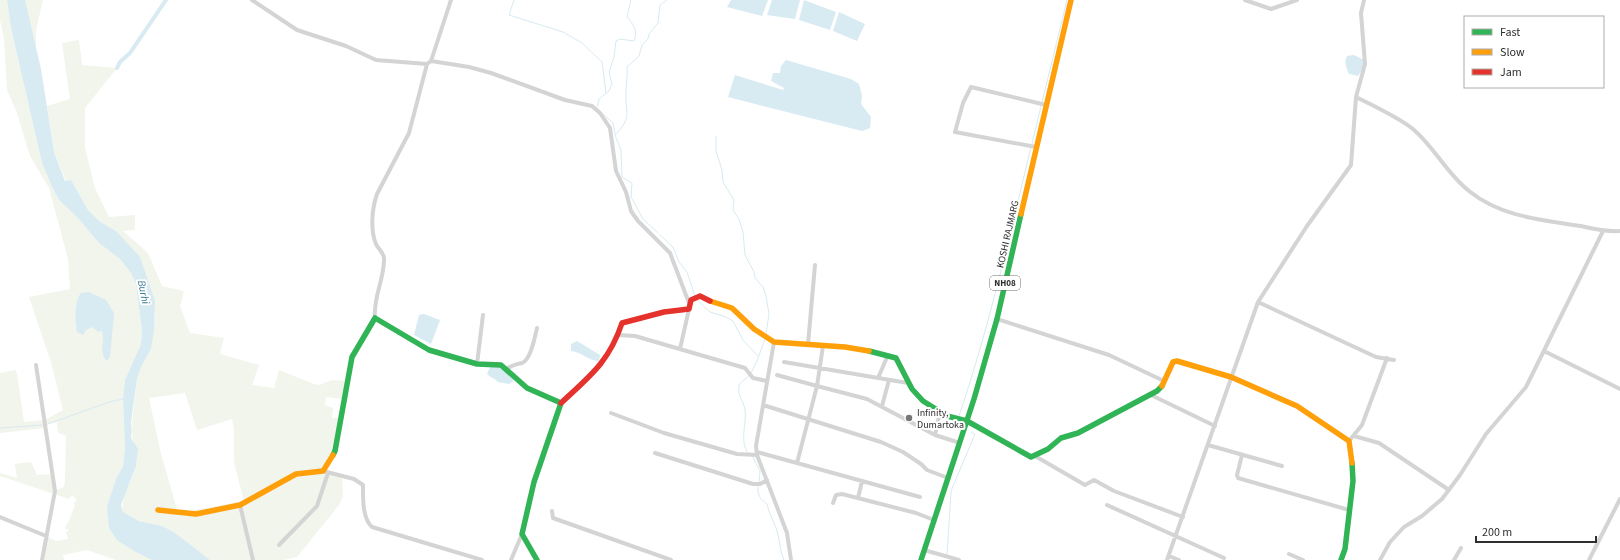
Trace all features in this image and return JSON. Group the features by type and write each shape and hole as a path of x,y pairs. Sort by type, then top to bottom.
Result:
{"street":[{"path":"252,0 297,30 346,46 376,60 469,67 565,100 592,106 600,113 610,128 616,171 626,192 631,211 638,221 670,253 689,306 680,350"},
{"path":"279,545 316,506 325,472 335,451 352,358 375,318 374,303 381,282 384,260 383,254 375,241 373,205 377,194 412,125 429,63 451,0"},
{"name":"KOSHI RAJMARG","path":"921,560 967,422 997,319 1071,0"},
{"path":"1245,0 1271,9 1297,0"},
{"path":"1179,560 1168,558 1258,302 1306,226 1351,165 1356,97 1365,64 1361,13 1364,0"},
{"path":"1036,147 955,132 963,103 971,87 1046,105"},
{"path":"1356,97 1414,130 1447,169 1469,191 1486,202 1516,215 1541,221 1603,231 1620,230"},
{"path":"1380,560 1390,542 1404,527 1422,516 1442,499 1486,434 1526,387 1603,231"},
{"path":"808,344 815,265"},
{"path":"511,560 522,534 525,514 554,422 560,411 561,403 598,369 618,335 620,328 626,321 664,312 681,312 689,306 695,297 703,297 717,304 732,308 754,329 774,342 859,349 896,358 912,389"},
{"path":"1258,302 1376,357 1394,360"},
{"path":"478,364 482,315"},
{"path":"375,318 429,350 478,364 498,365 507,369 527,388 561,403"},
{"path":"997,319 1101,352 1164,382"},
{"path":"507,369 513,364 521,363 527,358 533,345 537,328"},
{"path":"618,335 634,336 744,368 753,378 767,381"},
{"path":"774,342 754,454 767,480 787,533 791,560"},
{"path":"797,463 817,386 823,346"},
{"path":"1544,351 1620,389"},
{"path":"878,378 888,355"},
{"path":"1349,441 1362,425 1387,358"},
{"path":"784,362 908,383 923,401 940,412 967,422 1031,457 1048,449 1061,438 1078,433 1151,395 1157,391 1164,382 1173,362 1175,361 1231,377 1297,406 1349,441 1351,446 1353,481 1345,549 1341,560"},
{"path":"36,365 55,491 42,560"},
{"path":"777,375 867,398 935,435 960,442"},
{"path":"882,406 889,380"},
{"path":"1151,395 1215,426"},
{"path":"763,405 881,442 903,452 927,470 948,478"},
{"path":"935,435 940,412"},
{"path":"611,413 664,433 737,454 754,454 797,463 920,497"},
{"path":"1354,436 1379,443 1449,490"},
{"path":"1208,445 1282,466"},
{"path":"655,453 743,482 759,485 767,480"},
{"path":"1242,455 1237,475 1238,478 1349,510"},
{"path":"1035,456 1086,485 1094,480 1114,490 1183,517"},
{"path":"158,510 196,514 240,505 296,474 325,472 354,479 363,485 366,515 368,522 372,527 482,560"},
{"path":"858,498 862,481"},
{"path":"834,503 838,494 916,513 934,520"},
{"path":"1589,560 1620,499"},
{"path":"240,505 253,560"},
{"path":"1108,505 1224,558"},
{"path":"552,511 553,518 671,560"},
{"path":"0,516 46,536"},
{"path":"522,534 537,560"},
{"path":"1454,560 1461,548"},
{"path":"924,550 959,560"},
{"path":"1289,554 1303,560"}],"shaded area":[{"path":"0,0 7,0 11,28 42,163 53,189 59,200 77,217 99,243 119,258 131,273 136,284 142,331 141,344 125,380 123,399 125,447 123,466 116,479 107,506 152,560 116,560 87,550 63,555 64,560 42,560 46,536 56,541 68,539 66,532 69,530 66,530 65,527 75,505 73,504 77,500 72,495 69,499 0,476 0,473 17,478 15,464 31,462 37,475 52,474 55,491 64,487 66,437 65,435 58,433 57,422 48,424 45,428 0,433 0,373 15,370 17,374 24,422 45,420 63,410 51,362 29,297 70,289 68,259 49,188 30,156 16,110 7,90 4,38 0,20"},
{"path":"25,0 43,0 36,30 36,52"},
{"path":"79,40 82,65 117,68 85,108 85,148 95,188 109,217 135,215 135,230 123,231 148,253 162,286 184,291 180,306 190,333 224,338 220,354 259,365 252,385 274,388 279,370 319,385 332,380 346,381 343,399 326,397 325,405 333,408 332,418 340,418 336,446 321,468 342,476 343,496 339,505 297,557 284,560 210,560 162,526 139,521 123,512 123,500 137,459 131,430 137,379 141,367 151,349 155,314 116,231 99,221 88,210 71,180 66,181 54,152 47,106 70,99 62,43","holes":["185,393 197,430 232,419 234,429 234,462 244,501 178,513 161,454 149,398"]}],"water":[{"name":"Burhi","path":"7,0 25,0 41,69 54,152 65,181 71,180 88,210 99,221 116,231 140,257 155,301 154,330 151,349 141,367 137,379 131,422 131,438 138,449 136,466 121,505 123,512 139,521 162,526 175,533 210,560 152,560 117,540 109,528 107,506 116,479 123,466 125,447 123,399 125,380 141,344 142,331 136,284 131,273 120,259 99,243 77,217 59,200 53,189 42,163 11,28"},
{"path":"731,0 768,0 762,16 727,7"},
{"path":"772,0 800,0 795,19 767,15"},
{"path":"804,0 836,12 830,30 799,20"},
{"path":"839,12 865,24 857,41 833,31"},
{"path":"1354,55 1364,60 1364,67 1358,76 1349,74 1346,65 1347,56"},
{"path":"786,60 851,79 859,84 862,96 861,104 871,117 870,128 862,131 728,97 735,75 783,90 784,88 771,81 773,73 780,73 781,66"},
{"path":"89,292 106,300 114,313 110,357 107,361 104,357 102,349 103,334 101,330 99,332 92,327 86,330 83,335 77,332 77,301 81,293"},
{"path":"424,314 440,320 431,344 414,335 419,315"},
{"path":"577,341 600,355 599,361 592,360 571,351 571,344"},
{"path":"491,365 498,365 513,376 513,381 509,384 498,382 488,375 487,374"}],"waterway":[{"path":"117,68 120,62 130,53 166,0"},
{"path":"514,0 509,15 563,32 582,43 602,62 606,93"},
{"path":"597,107 599,99 609,91 612,84 609,72 614,57 616,41 620,39 634,41 636,34 635,28 627,17 631,0"},
{"path":"658,233 643,219 631,197 632,183 622,177 621,150 615,135 621,129 627,115 627,67 639,56 642,45 648,39 649,34 658,23 660,5 667,0"},
{"path":"1042,102 1067,0"},
{"path":"1032,144 1041,106"},
{"path":"603,114 613,123 615,134"},
{"path":"716,136 716,151 722,170 723,182 734,200 733,210 739,219 743,232 745,255 754,272 755,278 763,287 766,296 769,314 766,334"},
{"path":"959,416 980,350 1031,147"},
{"path":"660,235 673,247 679,262 687,272 695,296"},
{"path":"697,300 710,312 733,321 743,340 758,356"},
{"path":"751,373 765,339"},
{"path":"748,453 744,443 745,410 740,395 739,386 749,375"},
{"path":"48,424 109,402 123,399"},
{"path":"957,422 962,428"},
{"path":"0,428 43,425"},
{"path":"947,555 951,491 975,434 971,432"},
{"path":"752,456 760,471 759,483"},
{"path":"758,486 759,494 767,504 776,528 784,560"}],"traffic: fast":[{"path":"921,560 974,399 997,319 1021,214"},
{"path":"333,455 335,451 352,357 375,318 429,350 477,364 501,365 527,388 561,403 534,482 522,534 537,560"},
{"path":"869,351 896,358 912,389 923,401 947,416 967,421 1031,457 1048,449 1061,438 1078,433 1157,391 1162,386"},
{"path":"1341,560 1345,549 1353,481 1352,463"}],"traffic: slow":[{"path":"1021,214 1071,0"},
{"path":"710,301 732,308 754,329 774,342 845,347 869,351"},
{"path":"1162,386 1173,362 1177,361 1231,377 1297,406 1349,441 1352,463"},
{"path":"158,510 196,514 240,505 296,474 323,471 333,455"}],"traffic: jam":[{"path":"561,403 598,368 617,337 622,323 664,312 689,309 691,300 700,296 710,301"}],"place":[{"name":"Infinity, Dumartoka","path":"909,418"}]}
